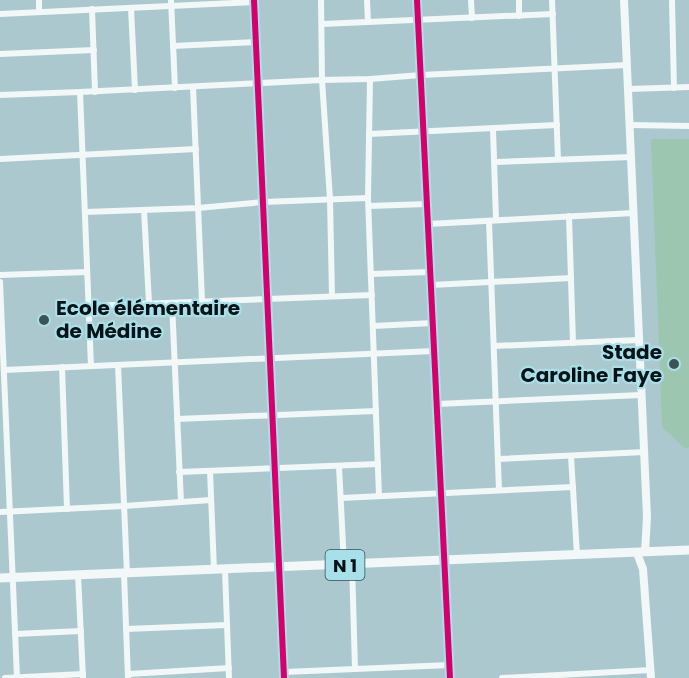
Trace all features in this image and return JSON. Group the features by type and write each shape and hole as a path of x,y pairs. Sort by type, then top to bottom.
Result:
{"highway":[{"name":"N 1","path":"0,579 689,550"}],"main road":[{"path":"624,0 645,452 647,517 644,569 651,674"},
{"path":"644,552 644,569"}],"street":[{"path":"39,0 39,12"},
{"path":"321,0 322,80 330,199 332,296"},
{"path":"367,0 368,22"},
{"path":"417,0 450,678"},
{"path":"471,0 472,18"},
{"path":"519,0 519,16"},
{"path":"552,0 558,159"},
{"path":"672,0 674,88"},
{"path":"0,14 131,8 171,3 255,1 284,675 450,665"},
{"path":"171,3 175,88"},
{"path":"131,8 135,90"},
{"path":"92,9 95,92"},
{"path":"322,24 553,14"},
{"path":"173,46 256,42"},
{"path":"0,54 93,50"},
{"path":"0,95 370,79 627,64"},
{"path":"370,79 368,198 379,496"},
{"path":"193,87 202,301"},
{"path":"629,89 689,87"},
{"path":"80,92 91,366"},
{"path":"369,134 557,125"},
{"path":"630,125 689,126"},
{"path":"493,129 496,220"},
{"path":"0,159 196,149"},
{"path":"494,162 632,157"},
{"path":"85,212 368,198"},
{"path":"369,206 427,204"},
{"path":"144,210 149,303"},
{"path":"428,224 634,213"},
{"path":"569,216 573,343"},
{"path":"489,221 499,490"},
{"path":"0,275 87,272"},
{"path":"371,274 430,272"},
{"path":"431,285 571,278"},
{"path":"0,282 4,370 3,416 10,511 17,678"},
{"path":"88,306 372,295"},
{"path":"172,303 181,502"},
{"path":"373,326 433,323"},
{"path":"494,346 639,340"},
{"path":"4,370 434,351"},
{"path":"118,364 128,676 229,668"},
{"path":"62,367 67,509"},
{"path":"437,404 641,395"},
{"path":"177,419 376,411"},
{"path":"498,459 645,452"},
{"path":"571,456 577,555"},
{"path":"179,472 378,464"},
{"path":"339,466 355,669"},
{"path":"210,471 214,570"},
{"path":"341,498 573,487"},
{"path":"0,512 212,500"},
{"path":"225,570 230,678"},
{"path":"5,678 83,676 78,575"},
{"path":"126,629 227,625"},
{"path":"15,634 81,631"},
{"path":"195,670 196,678"},
{"path":"340,670 341,678"},
{"path":"502,678 651,674"}],"green space":[{"name":"Stade Caroline Faye","path":"651,139 689,139 689,447 686,449 662,427"}],"cycle path":[{"path":"254,0 284,678"},
{"path":"417,0 450,678"}],"place":[{"name":"Ecole élémentaire de Médine","path":"44,320"},
{"name":"Stade Caroline Faye","path":"674,364"}]}
